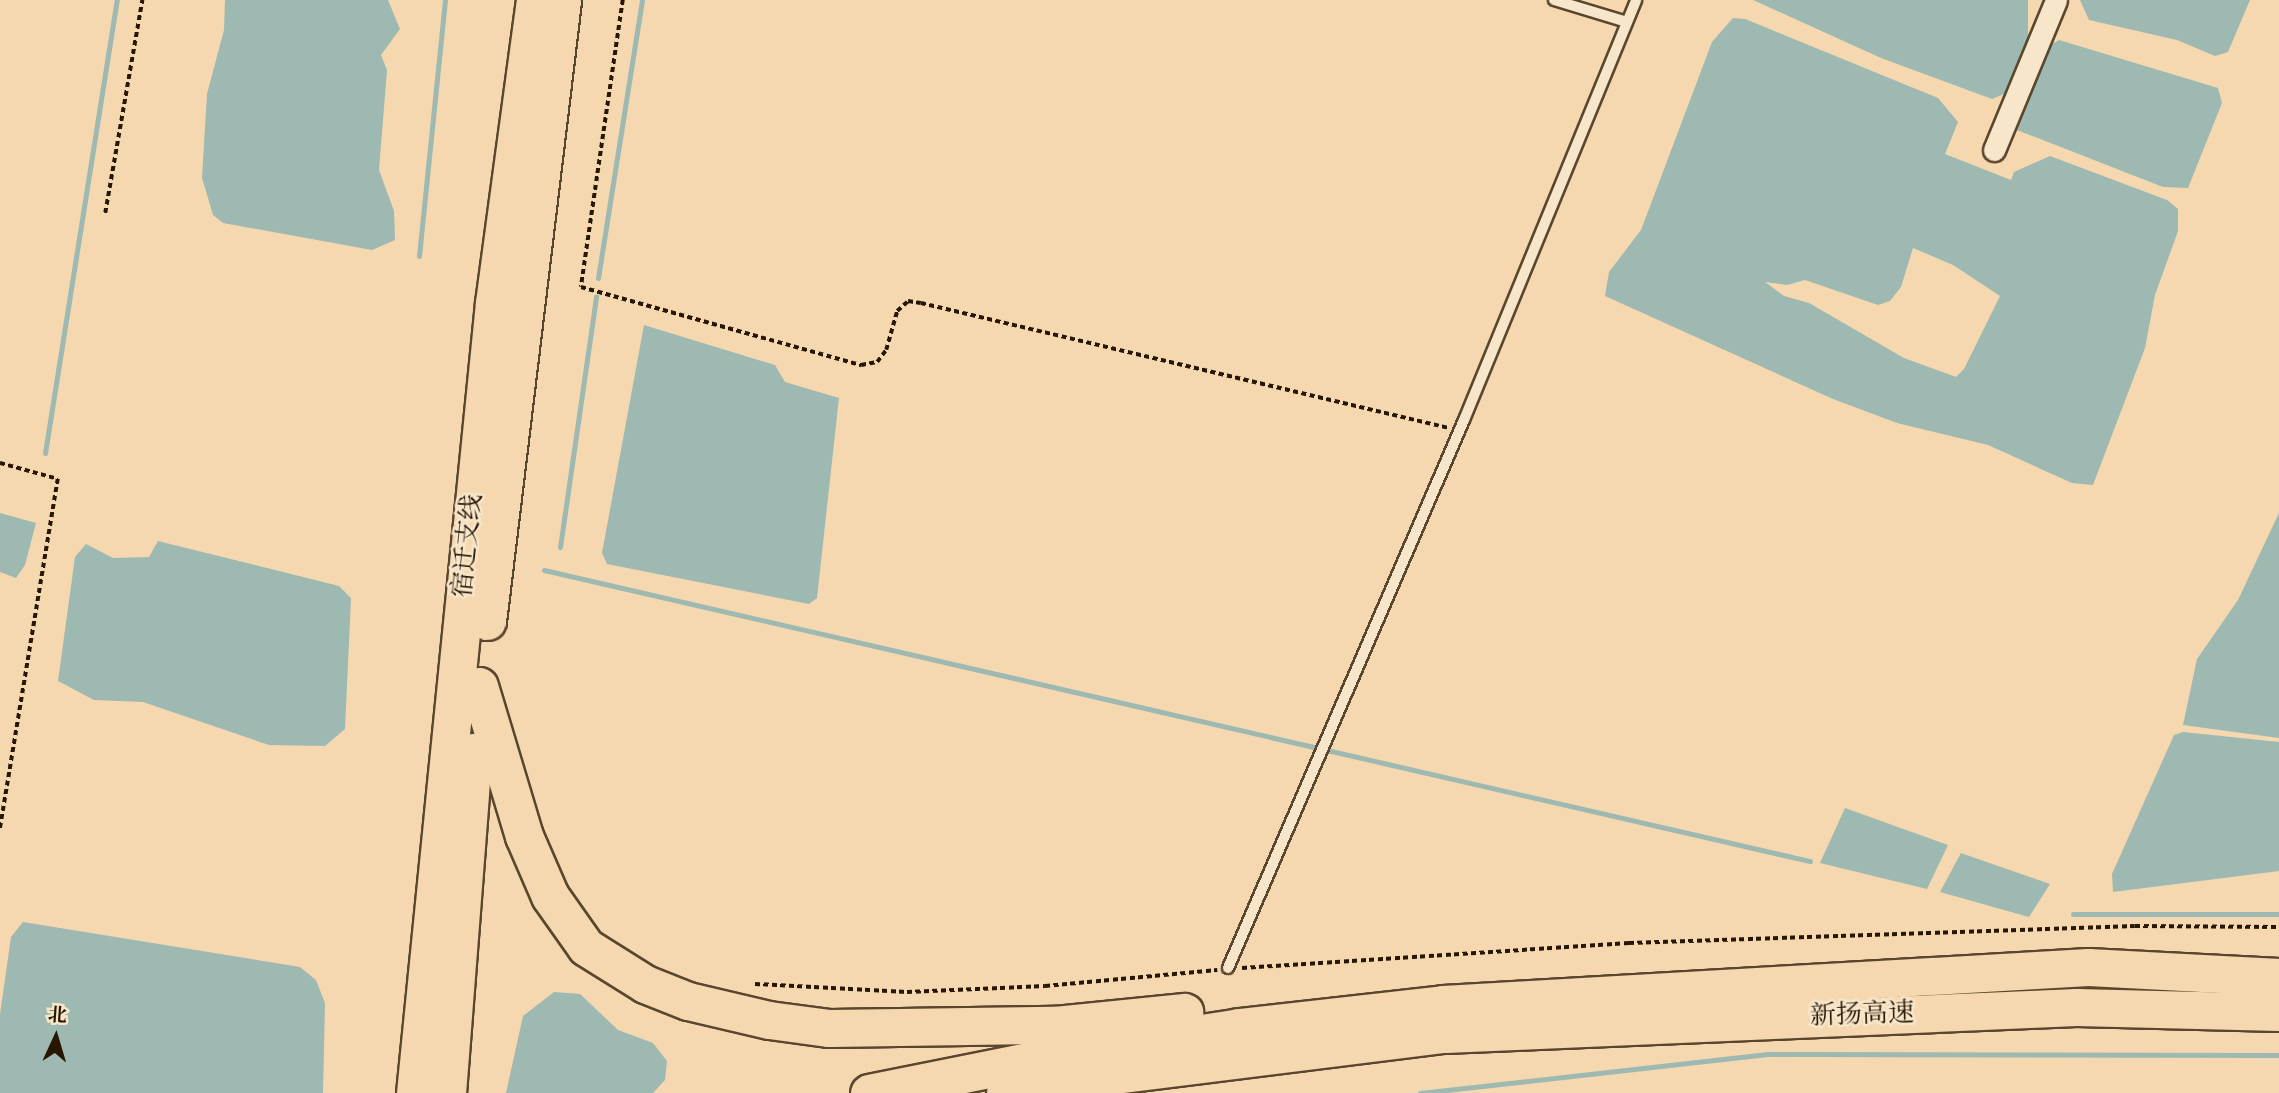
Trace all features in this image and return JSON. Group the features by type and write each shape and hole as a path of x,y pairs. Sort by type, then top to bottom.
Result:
{"highway":[{"name":"宿迁支线","path":"415,1093 494,303 535,0"},
{"name":"宿迁支线","path":"447,1093 479,686 562,0"},
{"path":"479,686 524,836 550,896 586,947 645,984 688,1001 769,1020 829,1028 901,1028 1055,1025 1442,989 1632,991"},
{"name":"新扬高速","path":"1632,991 2088,967 2279,977"},
{"path":"869,1093 1042,1058 1240,1027 1443,1004 1632,991"},
{"name":"新扬高速","path":"1445,1034 2076,1007 2279,1012"},
{"path":"1005,1093 1057,1082 1445,1034"},
{"path":"1113,1093 1445,1034"}],"street":[{"path":"1994,150 2056,0"}],"lane":[{"path":"1554,0 1627,22"},
{"path":"1228,968 1459,430 1636,0"}],"path":[{"path":"105,214 142,0"},
{"path":"623,0 581,286 861,365 877,362 886,350 897,311 908,301 921,303 1459,430"},
{"path":"0,463 58,480 0,829"},
{"path":"755,984 820,991 907,992 1045,986 1228,968 1629,943 2135,926 2279,928"}],"water":[{"path":"225,0 388,0 400,29 381,55 387,70 379,170 394,211 395,240 372,250 223,223 213,215 202,178 207,94 224,30"},
{"path":"1753,0 2028,0 2028,45 2004,94 1992,99 1881,58"},
{"path":"2080,0 2250,0 2228,52 2215,56 2177,40 2089,20"},
{"path":"1733,18 1745,19 1938,98 1958,122 1945,154 2011,180 2014,172 2050,156 2167,200 2178,209 2178,231 2155,295 2145,348 2093,485 2072,483 1988,445 1897,423 1833,399 1605,296 1609,272 1641,230 1712,42","holes":["1913,248 1953,265 2000,296 1964,369 1956,377 1904,358 1809,303 1784,296 1765,282 1787,285 1805,280 1878,305 1890,301 1901,287"]},
{"path":"2059,40 2218,88 2222,103 2188,188 2163,187 2017,130 2036,66 2044,49"},
{"path":"644,325 775,365 785,382 839,398 817,598 809,604 607,564 602,553"},
{"path":"0,513 36,523 25,565 16,578 0,572"},
{"path":"2279,513 2279,738 2183,725 2197,659 2238,600"},
{"path":"158,541 339,586 351,598 345,729 325,746 269,745 143,702 94,700 58,681 75,557 86,544 113,558 149,557"},
{"path":"2183,732 2279,742 2279,871 2113,892 2112,874 2174,735"},
{"path":"1845,808 1948,845 1927,889 1820,863"},
{"path":"1961,853 2050,884 2029,917 1940,892"},
{"path":"23,922 300,967 316,980 325,1003 323,1093 0,1093 0,1014 11,937"},
{"path":"554,992 580,994 618,1030 653,1043 667,1061 665,1080 653,1093 506,1093 523,1016"}],"waterway":[{"path":"45,453 117,0"},
{"path":"419,256 445,0"},
{"path":"598,278 642,0"},
{"path":"560,547 596,297"},
{"path":"544,570 1810,861"},
{"path":"2073,914 2279,914"},
{"path":"1420,1093 1770,1054 2279,1055"}]}
